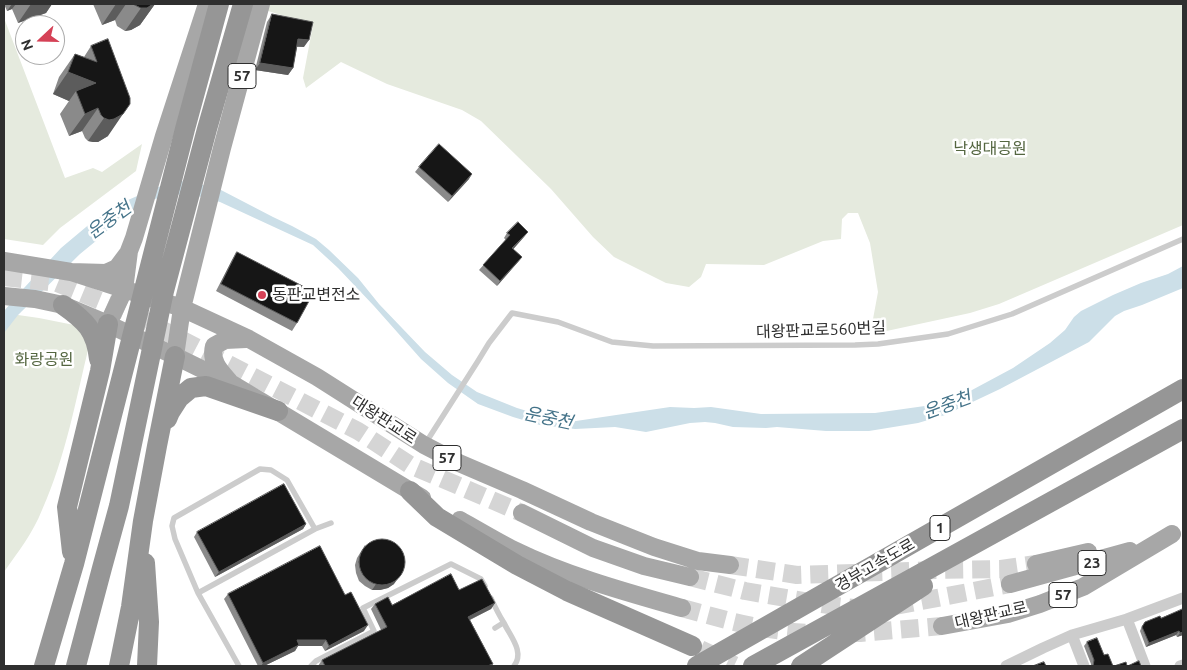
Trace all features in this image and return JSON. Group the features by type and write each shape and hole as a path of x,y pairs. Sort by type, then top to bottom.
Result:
{"highway":[{"path":"44,666 74,564 185,129 220,4"},
{"path":"76,666 119,506 164,291 207,128 243,4"},
{"path":"63,305 79,316 90,328 98,350 100,371"},
{"path":"74,564 67,507 100,371 108,324"},
{"path":"119,666 131,607 142,522 175,356"},
{"path":"156,446 170,412 179,398 191,388 206,386 278,411"},
{"name":"경부고속도로","path":"697,666 1183,390"},
{"name":"경부고속도로","path":"753,666 1183,429"},
{"path":"801,666 1110,468"},
{"path":"410,491 437,517 517,566 567,591 692,646"},
{"path":"142,522 149,622 147,666"}],"main road":[{"path":"108,324 124,290 132,245 164,136 207,4"},
{"name":"57","path":"182,308 222,148 261,4"},
{"path":"91,275 106,273 117,268 132,245"},
{"name":"대왕판교로","path":"4,261 91,275 124,290 182,308 249,339 317,377 424,445 459,463 592,522 654,547 698,561 730,565"},
{"path":"4,296 35,299 63,305 108,324 232,384 410,491 514,550 557,568 620,590 682,608"},
{"path":"175,356 182,308"},
{"path":"232,384 217,367 213,352 214,346 225,340 249,339"},
{"path":"522,513 593,548 644,566 690,577"},
{"name":"57","path":"1036,564 1177,532"},
{"name":"대왕판교로","path":"1010,584 1129,552 1177,532"},
{"name":"대왕판교로","path":"942,626 1008,614 1083,587 1177,532"}],"street":[{"path":"1013,665 1043,648 1072,636 1127,619 1183,598"},
{"path":"1127,619 1145,666"},
{"path":"1072,636 1084,666"}],"lane":[{"name":"대왕판교로560번길","path":"424,445 489,343 512,313 558,322 612,342 653,346 878,344 948,334 1012,314 1183,239"},
{"path":"240,666 198,594 175,539 172,526 174,518 260,469 271,470 286,480 315,529"},
{"path":"198,594 315,529 331,523"},
{"path":"311,666 316,661 374,631 363,608 451,564 481,579 516,645 518,657 514,666"},
{"path":"495,628 503,623"}],"green space":[{"name":"낙생대공원","path":"266,4 1183,4 1183,225 999,304 970,313 882,332 873,319 878,292 870,243 858,213 848,213 842,219 841,239 823,241 764,265 706,264 701,277 689,287 666,283 614,257 593,237 551,189 481,121 462,110 387,84 341,62 306,88 303,78 313,25 265,10"},
{"path":"4,18 15,47 15,65 22,65 65,178 93,168 102,172 142,144 136,171 60,228 43,245 4,239"},
{"name":"화랑공원","path":"4,313 79,326 90,342 58,469 34,527 4,572"}],"water":[{"name":"운중천","path":"181,181 221,190 316,239 358,278 379,304 425,352 452,375 477,392 517,408 547,417 576,421 670,407 711,407 761,414 875,413 939,404 972,390 1013,368 1050,343 1065,330 1081,311 1113,295 1168,274 1183,266 1183,288 1124,311 1115,316 1089,342 1000,389 945,415 918,423 869,431 733,427 705,422 690,423 646,432 615,427 575,429 540,425 478,404 448,383 421,359 338,268 313,245 220,202 190,194 168,195 152,200 123,214 18,315 4,333 4,311 61,248 92,222 128,200 158,187"}],"building":[{"path":"133,4 153,4 147,8 141,8"},
{"path":"272,14 313,22 309,40 298,39 293,68 260,63"},
{"path":"108,39 130,98 130,104 123,114 109,120 101,115 98,108 85,114 76,91 96,83 68,72 75,54 97,62 91,46"},
{"path":"439,144 472,174 452,196 419,167"},
{"path":"518,222 528,232 512,248 522,257 500,281 483,265 510,235 507,233"},
{"name":"동판교변전소","path":"237,252 314,292 297,323 221,284"},
{"path":"284,484 306,524 219,572 197,532"},
{"path":"378,539 386,539 395,543 401,549 405,562 401,575 395,581 386,585 378,585 369,581 363,575 359,566 359,558 363,549 369,543"},
{"path":"320,546 345,595 351,592 368,625 329,646 326,640 297,640 299,645 263,663 228,594"},
{"path":"451,574 459,590 482,579 495,603 468,617 493,664 487,666 325,666 322,660 387,627 375,604 388,597 392,605"},
{"path":"1183,609 1183,632 1180,633 1179,631 1149,643 1142,627 1145,622"},
{"path":"1097,638 1104,655 1108,654 1113,666 1093,666 1094,660 1087,642"},
{"path":"1139,661 1141,666 1127,666"},
{"path":"1044,662 1046,666 1033,666"},
{"path":"1126,662 1127,666 1114,666"}],"tunnel":[{"path":"4,277 57,283 130,313 358,431 410,465 522,513"},
{"path":"730,565 797,575 1001,569 1036,564"},
{"path":"690,577 745,591 864,609"},
{"path":"895,606 1010,584"},
{"path":"682,608 731,621 781,631 816,633"},
{"path":"847,633 942,626"},
{"path":"700,650 734,666"}],"place":[{"name":"동판교변전소","path":"262,295"}]}
